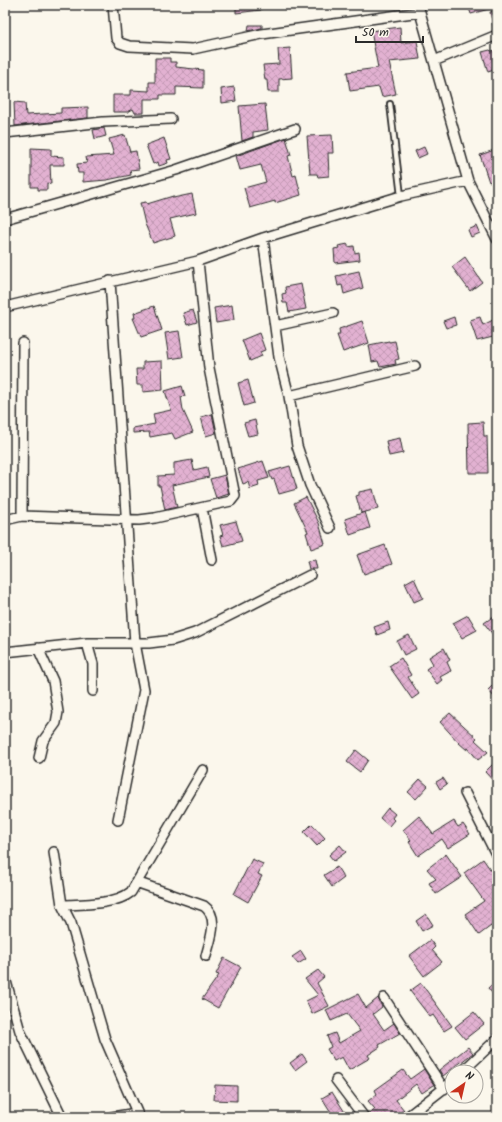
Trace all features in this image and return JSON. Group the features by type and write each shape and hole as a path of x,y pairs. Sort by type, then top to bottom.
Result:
{"street":[{"path":"113,5 116,38 120,43 129,46 193,49 262,34 419,8 468,182 497,239"},
{"path":"434,61 497,35"},
{"path":"5,133 103,122 171,119"},
{"path":"5,219 176,170 295,129"},
{"path":"5,307 198,261 263,238 401,196 468,182"},
{"path":"263,238 279,357 289,396 297,446 310,485 330,528"},
{"path":"5,520 22,516 126,519 155,518 231,501 235,496 209,368 198,261"},
{"path":"110,281 135,643 144,690 118,820"},
{"path":"275,326 333,313"},
{"path":"22,516 23,343"},
{"path":"289,396 415,366"},
{"path":"202,508 212,560"},
{"path":"5,652 88,643 135,643 173,640 195,633 310,575"},
{"path":"88,643 93,664 93,691"},
{"path":"38,648 53,681 58,712 56,723 43,741 39,758"},
{"path":"62,905 95,903 122,897 130,892 203,770"},
{"path":"465,794 497,856"},
{"path":"54,852 62,905 71,923 105,1039 138,1115 112,1117"},
{"path":"136,882 210,909 212,914 212,928 206,956"},
{"path":"5,978 20,1031 62,1117"},
{"path":"384,998 444,1089 407,1117"},
{"path":"470,1064 497,1039"},
{"path":"336,1080 364,1117"}],"lane":[{"path":"390,104 401,196"}],"building":[{"path":"236,5 261,5 261,10 236,13"},
{"path":"468,5 496,5 496,7 471,14"},
{"path":"497,10 497,29 494,30 490,12"},
{"path":"249,25 262,25 262,28 248,31"},
{"path":"400,27 401,43 417,41 420,59 389,62 396,94 382,97 379,87 350,91 347,72 378,68 371,31"},
{"path":"290,48 292,78 279,79 279,92 268,92 267,80 265,80 263,65 279,64 278,49"},
{"path":"497,50 497,69 488,72 482,52"},
{"path":"155,58 170,58 170,62 176,62 176,67 203,70 203,88 176,87 176,95 160,95 160,99 144,99 144,113 135,113 133,109 128,112 113,112 113,95 131,95 131,90 149,91 149,82 155,82"},
{"path":"234,87 236,101 222,103 221,89"},
{"path":"14,102 25,103 26,115 61,113 61,108 88,107 88,118 15,126"},
{"path":"265,104 268,130 253,132 253,137 242,141 239,106"},
{"path":"104,128 106,136 95,139 93,130"},
{"path":"125,135 130,152 136,151 139,169 130,170 131,175 107,180 83,182 83,173 78,173 77,164 87,163 86,157 114,155 109,139"},
{"path":"332,135 333,153 328,153 329,176 318,177 317,174 310,174 307,136"},
{"path":"164,138 171,159 167,160 168,163 159,166 158,162 153,164 146,145"},
{"path":"286,138 291,155 288,156 293,176 296,175 301,195 275,203 275,201 250,208 244,188 266,182 261,165 240,170 236,156"},
{"path":"424,147 427,154 418,158 415,151"},
{"path":"31,148 51,149 51,156 64,157 64,165 50,165 51,184 47,183 47,190 38,190 38,187 31,187"},
{"path":"497,149 497,179 489,182 480,155"},
{"path":"192,194 196,213 170,219 175,236 153,243 145,224 140,203 146,202 147,204 173,196 173,198"},
{"path":"477,226 480,233 471,237 468,230"},
{"path":"348,244 348,247 354,246 355,253 359,252 360,260 335,263 334,249 339,248 338,246"},
{"path":"465,257 482,282 470,291 452,267"},
{"path":"359,271 363,288 344,294 342,285 338,286 336,276"},
{"path":"301,284 306,309 289,312 287,303 283,303 282,294 286,293 285,287"},
{"path":"232,305 234,320 216,323 214,308"},
{"path":"154,306 162,330 141,337 133,318 135,318 134,313"},
{"path":"193,310 197,322 187,325 183,313"},
{"path":"454,317 456,325 446,328 443,321"},
{"path":"480,317 483,325 497,318 497,336 477,341 470,320"},
{"path":"362,321 369,343 343,352 337,335 340,335 339,329"},
{"path":"179,331 183,357 169,359 165,333"},
{"path":"259,333 265,350 260,352 262,356 250,361 242,340"},
{"path":"395,341 399,359 395,360 396,364 380,367 378,361 372,362 369,345"},
{"path":"162,361 163,390 143,392 143,385 137,385 136,369 143,369 143,362"},
{"path":"248,380 254,403 244,406 238,383"},
{"path":"182,386 185,396 181,397 183,410 193,432 175,439 172,433 150,437 149,432 133,433 133,428 155,424 153,414 171,410 165,391"},
{"path":"212,414 216,433 206,436 201,417"},
{"path":"255,420 258,434 248,436 244,423"},
{"path":"483,422 484,436 487,436 488,473 469,473 468,423"},
{"path":"400,438 403,453 389,456 386,441"},
{"path":"192,460 194,470 207,467 209,477 172,485 177,507 165,510 160,486 158,486 158,476 174,475 174,463"},
{"path":"263,461 269,478 258,481 259,486 250,489 248,482 243,484 238,469"},
{"path":"290,466 297,489 279,494 274,479 272,480 269,472"},
{"path":"225,475 229,494 216,498 210,479"},
{"path":"373,489 378,509 361,513 356,496 359,495 359,492"},
{"path":"306,497 319,523 325,544 311,549 306,533 308,532 294,503"},
{"path":"365,512 370,528 350,535 345,519"},
{"path":"236,521 242,541 223,546 220,536 223,535 220,525"},
{"path":"385,545 392,564 364,574 357,555"},
{"path":"315,560 317,569 309,569 307,561"},
{"path":"414,578 423,598 414,602 405,583"},
{"path":"497,614 497,640 484,623"},
{"path":"468,615 477,630 462,638 453,623"},
{"path":"388,622 390,630 377,635 374,627"},
{"path":"409,635 416,649 404,655 397,641"},
{"path":"444,648 450,660 447,662 451,671 440,677 442,680 437,684 426,669 433,664 429,657"},
{"path":"401,658 411,675 408,677 419,694 412,699 389,666"},
{"path":"497,681 497,700 488,690"},
{"path":"450,713 477,738 475,740 488,752 478,760 468,748 467,750 459,743 440,722"},
{"path":"356,750 368,760 360,772 347,762"},
{"path":"497,760 497,785 485,772"},
{"path":"443,778 447,784 440,789 436,782"},
{"path":"420,779 428,786 416,799 408,792"},
{"path":"388,808 395,814 392,818 394,820 389,826 380,818"},
{"path":"419,816 433,834 454,821 458,827 463,824 470,834 448,848 442,839 418,856 409,842 411,840 403,830"},
{"path":"312,824 325,838 317,846 304,832"},
{"path":"340,845 346,852 334,861 329,855"},
{"path":"446,854 462,877 436,894 429,883 436,879 427,869"},
{"path":"252,859 263,864 258,874 262,876 248,902 234,894"},
{"path":"483,859 497,879 497,931 491,926 479,935 465,914 484,901 464,873"},
{"path":"337,867 344,878 332,887 324,875"},
{"path":"426,914 433,925 422,931 416,921"},
{"path":"430,940 435,947 432,950 442,962 424,976 409,956"},
{"path":"301,951 306,959 298,964 292,957"},
{"path":"224,958 241,967 218,1008 202,999 219,975 216,974"},
{"path":"318,970 324,977 317,983 329,1006 312,1014 306,1001 318,995 305,979"},
{"path":"497,980 497,999 488,988"},
{"path":"421,983 452,1026 444,1031 433,1015 430,1017 410,991"},
{"path":"358,994 366,1008 378,998 382,1007 373,1014 384,1030 394,1023 400,1033 379,1045 380,1047 368,1055 370,1058 349,1070 342,1057 334,1061 327,1049 331,1047 327,1036 335,1033 339,1043 360,1031 347,1014 331,1021 326,1010"},
{"path":"474,1012 484,1024 465,1039 455,1027"},
{"path":"468,1047 473,1053 459,1064 447,1064"},
{"path":"302,1054 307,1061 295,1070 290,1063"},
{"path":"444,1066 444,1075 443,1076 439,1070"},
{"path":"424,1069 434,1085 422,1093 416,1084 396,1100 404,1110 394,1117 370,1117 369,1114 375,1109 368,1101 377,1094 375,1090 403,1070 410,1079"},
{"path":"215,1085 237,1086 237,1101 214,1100"},
{"path":"332,1092 348,1117 334,1117 322,1098"}]}
